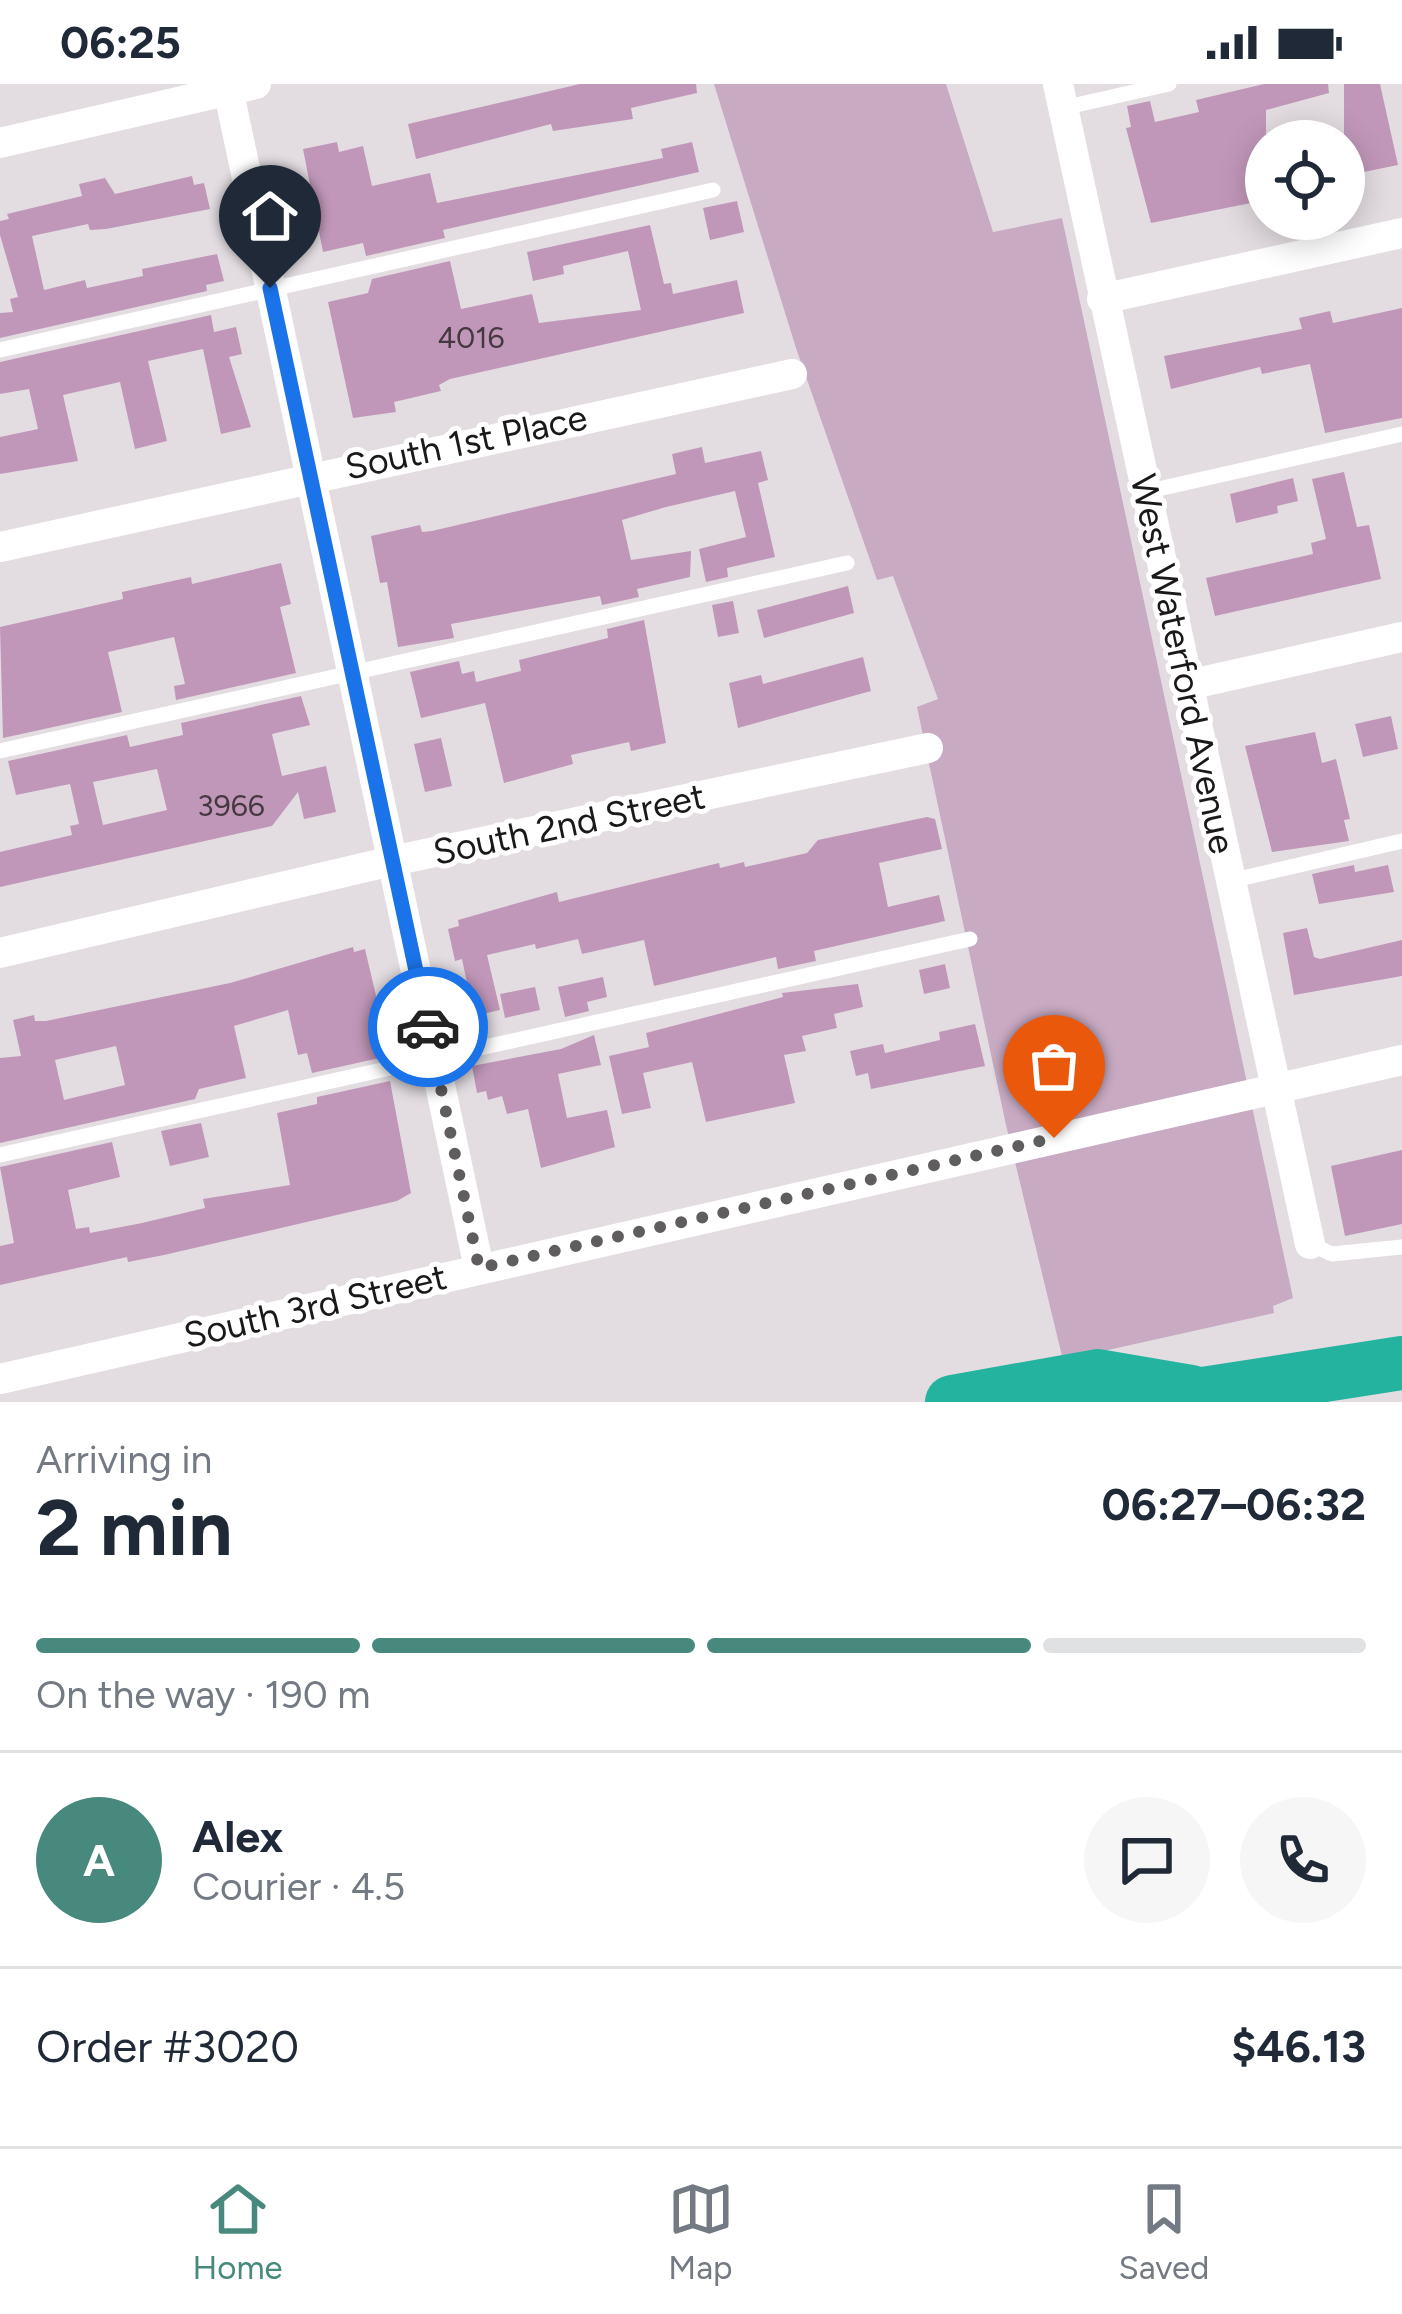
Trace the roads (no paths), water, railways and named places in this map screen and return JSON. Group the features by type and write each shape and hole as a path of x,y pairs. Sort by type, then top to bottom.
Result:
{"highway":[{"path":"952,1402 1098,1376 1173,1397 1402,1364"}],"street":[{"path":"0,143 237,86 270,288 479,1268"},
{"name":"West Waterford Avenue","path":"1061,96 1310,1244"},
{"path":"1102,299 1402,233"},
{"name":"South 1st Place","path":"0,547 792,374"},
{"path":"1188,686 1402,637"},
{"name":"South 2nd Street","path":"0,952 392,861 928,748"},
{"name":"South 3rd Street","path":"0,1379 1402,1060"}],"lane":[{"path":"1061,96 1169,84"},
{"path":"0,350 712,190"},
{"path":"1145,492 1402,434"},
{"path":"0,751 848,563"},
{"path":"1230,881 1402,842"},
{"path":"0,1156 970,939"},
{"path":"1310,1244 1332,1254 1402,1247"}]}
